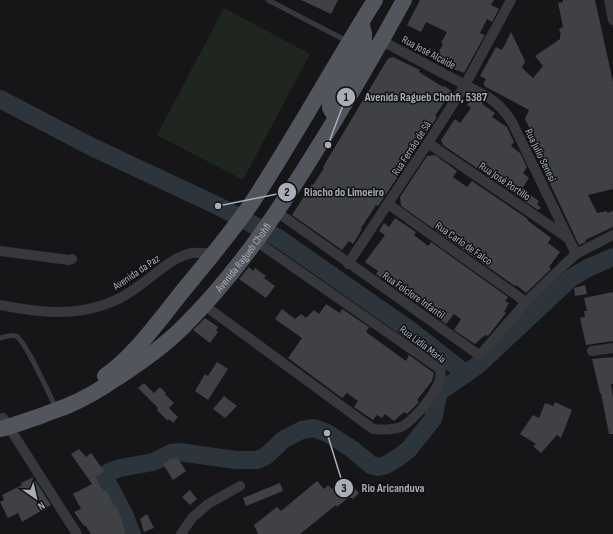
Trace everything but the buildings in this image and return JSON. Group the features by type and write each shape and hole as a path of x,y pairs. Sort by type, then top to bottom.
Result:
{"main road":[{"name":"Avenida Ragueb Chohfi","path":"55,406 90,387 109,374 130,354 226,238 250,205 283,154 375,0"},
{"name":"Avenida Ragueb Chohfi","path":"3,423 86,397 136,366 160,348 204,305 258,239 274,215 336,118 404,0"},
{"path":"336,118 330,108 330,104 364,43 364,33 361,23"}],"street":[{"name":"Rua Fernão de Sá","path":"348,264 465,85 511,0"},
{"path":"609,0 613,20"},
{"name":"Rua José Alcaide","path":"382,40 465,85"},
{"name":"Rua Julio Senesi","path":"465,85 498,103 512,122 576,254"},
{"name":"Rua José Portillo","path":"428,143 568,238"},
{"name":"Rua Carlo de Falco","path":"388,204 526,302"},
{"name":"Rua Folclore Infantil","path":"274,215 348,264 478,355 481,354 526,302"},
{"path":"526,302 576,254 613,235"},
{"name":"Rua Lidia Maria","path":"204,305 373,429 393,429 401,426 408,423 418,412 437,387 441,373 440,369 258,239"},
{"path":"0,252 68,260 72,259"},
{"name":"Avenida da Paz","path":"0,305 43,312 66,312 89,309 106,304 140,286 172,262 183,256 202,252 213,254"},
{"path":"592,351 613,348"},
{"path":"3,423 77,534"},
{"path":"181,534 192,518 208,504 240,486"}],"lane":[{"path":"268,0 350,42"},
{"path":"0,338 16,336 19,339 33,362 55,406"}],"shaded area":[{"path":"224,8 310,54 243,180 157,135"}],"waterway":[{"path":"0,99 92,147 218,206 278,238 414,333 466,374"},
{"path":"132,534 105,475 120,468 153,462 171,453 179,452 236,460 257,460 266,456 284,439 302,430 314,428 327,433 352,449 371,465 378,467 386,465 409,449 433,419 439,392 478,365 571,278 588,268 613,257"}],"place":[{"name":"Avenida Ragueb Chohfi, 5387","path":"328,145"},
{"name":"Riacho do Limoeiro","path":"218,206"},
{"name":"Rio Aricanduva","path":"327,433"}]}
